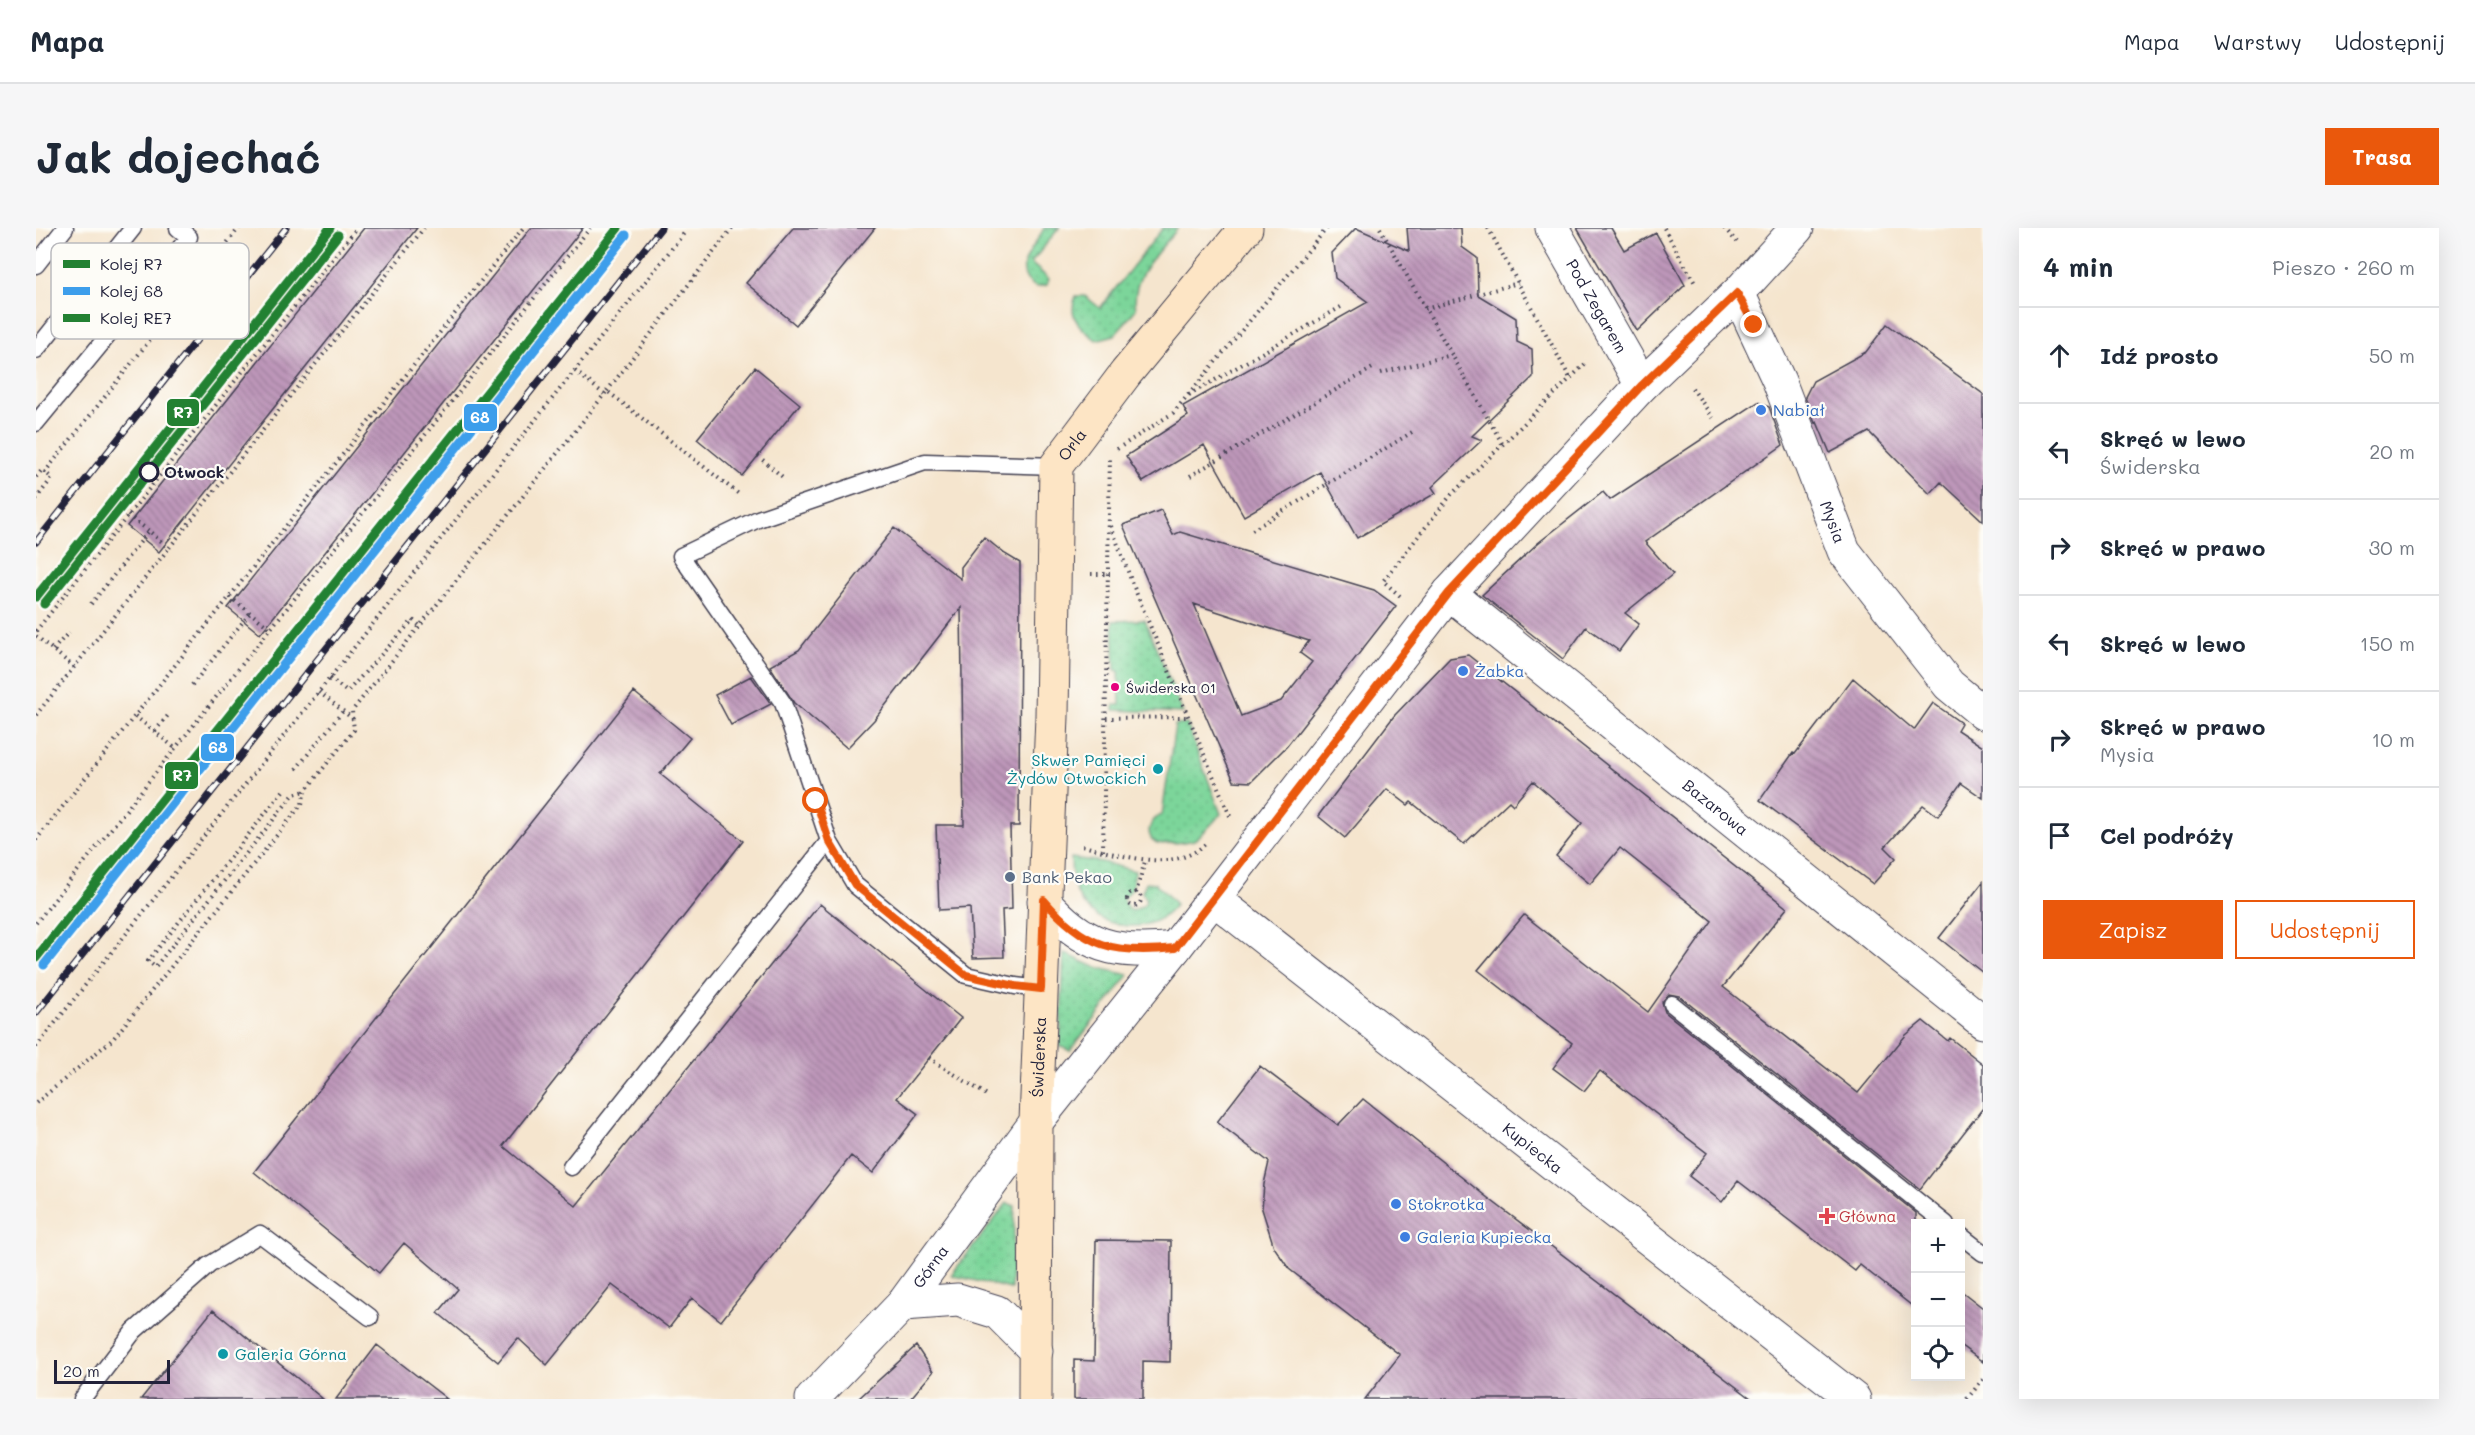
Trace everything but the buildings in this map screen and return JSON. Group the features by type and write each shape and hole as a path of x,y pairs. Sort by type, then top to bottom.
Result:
{"street":[{"name":"Orla","path":"1052,716 1056,466 1126,373 1246,228"},
{"name":"Pod Zegarem","path":"1551,228 1642,385"},
{"name":"Górna","path":"812,1399 903,1304 1036,1122 1175,948 1449,593 1642,385 1737,293 1797,228"},
{"name":"Mysia","path":"1737,293 1779,381 1844,551 1949,685 1983,714"},
{"name":"Bazarowa","path":"1449,593 1983,1022"},
{"name":"Świderska","path":"1035,1399 1036,1122 1052,716"},
{"name":"Kupiecka","path":"1213,898 1854,1399"},
{"path":"1044,900 1063,922 1088,939 1109,948 1152,950 1175,948"},
{"path":"903,1304 958,1300 997,1312 1036,1352"}],"lane":[{"path":"53,243 65,228"},
{"path":"121,243 133,228"},
{"path":"178,228 189,237 184,243"},
{"path":"36,265 51,246"},
{"path":"36,350 51,331"},
{"path":"36,423 105,339"},
{"path":"1041,989 1015,986 966,975 855,885 829,841 783,703 681,556 758,519 925,462 1056,466"},
{"path":"571,1167 829,841"},
{"path":"1672,1004 1940,1219"},
{"path":"82,1399 134,1331 209,1265 260,1234 370,1317"},
{"path":"1965,1239 1983,1253"}],"path":[{"path":"227,243 239,228"},
{"path":"36,631 357,228"},
{"path":"36,715 424,228"},
{"path":"36,840 524,228"},
{"path":"36,923 590,228"},
{"path":"36,1103 113,1039 302,804 305,791 354,730 352,711 606,392 732,228"},
{"path":"1103,850 1110,574 1110,453 1173,413 1327,228"},
{"path":"1380,228 1503,445"},
{"path":"1488,228 1570,378"},
{"path":"1665,228 1698,288"},
{"path":"1724,228 1740,244"},
{"path":"36,1047 685,232"},
{"path":"1425,309 1518,283"},
{"path":"1186,397 1341,307"},
{"path":"45,472 151,339"},
{"path":"1381,373 1451,355"},
{"path":"1190,476 1376,366"},
{"path":"575,371 606,392 752,505 758,519"},
{"path":"1690,385 1713,418"},
{"path":"1252,530 1414,431"},
{"path":"36,477 42,470 52,478 36,499"},
{"path":"128,515 169,548"},
{"path":"1110,524 1230,817"},
{"path":"91,604 148,531"},
{"path":"1089,574 1110,574"},
{"path":"230,597 271,629"},
{"path":"192,685 250,612"},
{"path":"330,678 347,692 413,620 420,626"},
{"path":"53,650 69,632"},
{"path":"36,636 74,667"},
{"path":"319,692 353,719"},
{"path":"296,769 343,711"},
{"path":"154,731 170,713"},
{"path":"135,716 175,748"},
{"path":"1106,718 1188,717"},
{"path":"283,791 148,961 155,967 294,794 305,791"},
{"path":"1074,843 1145,861 1161,861 1198,852 1214,835"},
{"path":"1137,893 1145,861"},
{"path":"929,1058 987,1095"},
{"path":"1967,1399 1983,1379"}],"green space":[{"path":"1044,228 1059,228 1031,263 1049,279 1047,285 1036,287 1028,281 1024,273 1024,266 1026,258"},
{"path":"1163,228 1178,228 1155,255 1142,275 1135,297 1136,309 1115,335 1096,340 1080,326 1074,316 1076,296 1085,296 1100,308"},
{"path":"1145,620 1183,713 1114,710 1114,705 1120,705 1119,671 1115,670 1113,621"},
{"path":"1187,724 1221,814 1194,840 1157,843 1149,832 1151,823 1162,815 1175,725"},
{"path":"1071,858 1102,862 1135,871 1132,889 1123,899 1128,909 1133,911 1144,905 1146,900 1142,892 1146,882 1155,883 1176,904 1166,915 1153,922 1139,926 1111,923 1086,907 1078,895 1072,877"},
{"path":"1064,953 1095,967 1129,975 1070,1051 1060,1046"},
{"path":"1007,1203 1015,1206 1011,1289 951,1275"}],"railway":[{"path":"249,274 286,228"},
{"path":"36,1013 661,228"},
{"path":"36,542 198,339"}],"rail line":[{"name":"R7","path":"249,330 330,228"},
{"name":"R7","path":"36,958 618,228"},
{"name":"RE7","path":"44,604 338,235"},
{"name":"68","path":"44,965 626,235"},
{"name":"R7","path":"36,597 242,339"}],"place":[{"name":"Nabiał","path":"1761,410"},
{"name":"Otwock","path":"149,472"},
{"name":"Żabka","path":"1463,671"},
{"name":"Świderska 01","path":"1115,687"},
{"name":"Skwer Pamięci Żydów Otwockich","path":"1158,769"},
{"name":"Bank Pekao","path":"1010,877"},
{"name":"Stokrotka","path":"1396,1204"},
{"name":"Główna","path":"1827,1216"},
{"name":"Galeria Kupiecka","path":"1405,1237"},
{"name":"Galeria Górna","path":"223,1354"}],"route":[{"path":"816,801 829,841 855,885 966,975 986,981 1041,989 1044,900 1063,922 1088,939 1109,948 1131,950 1175,948 1449,593 1642,385 1737,293 1754,325"}]}
